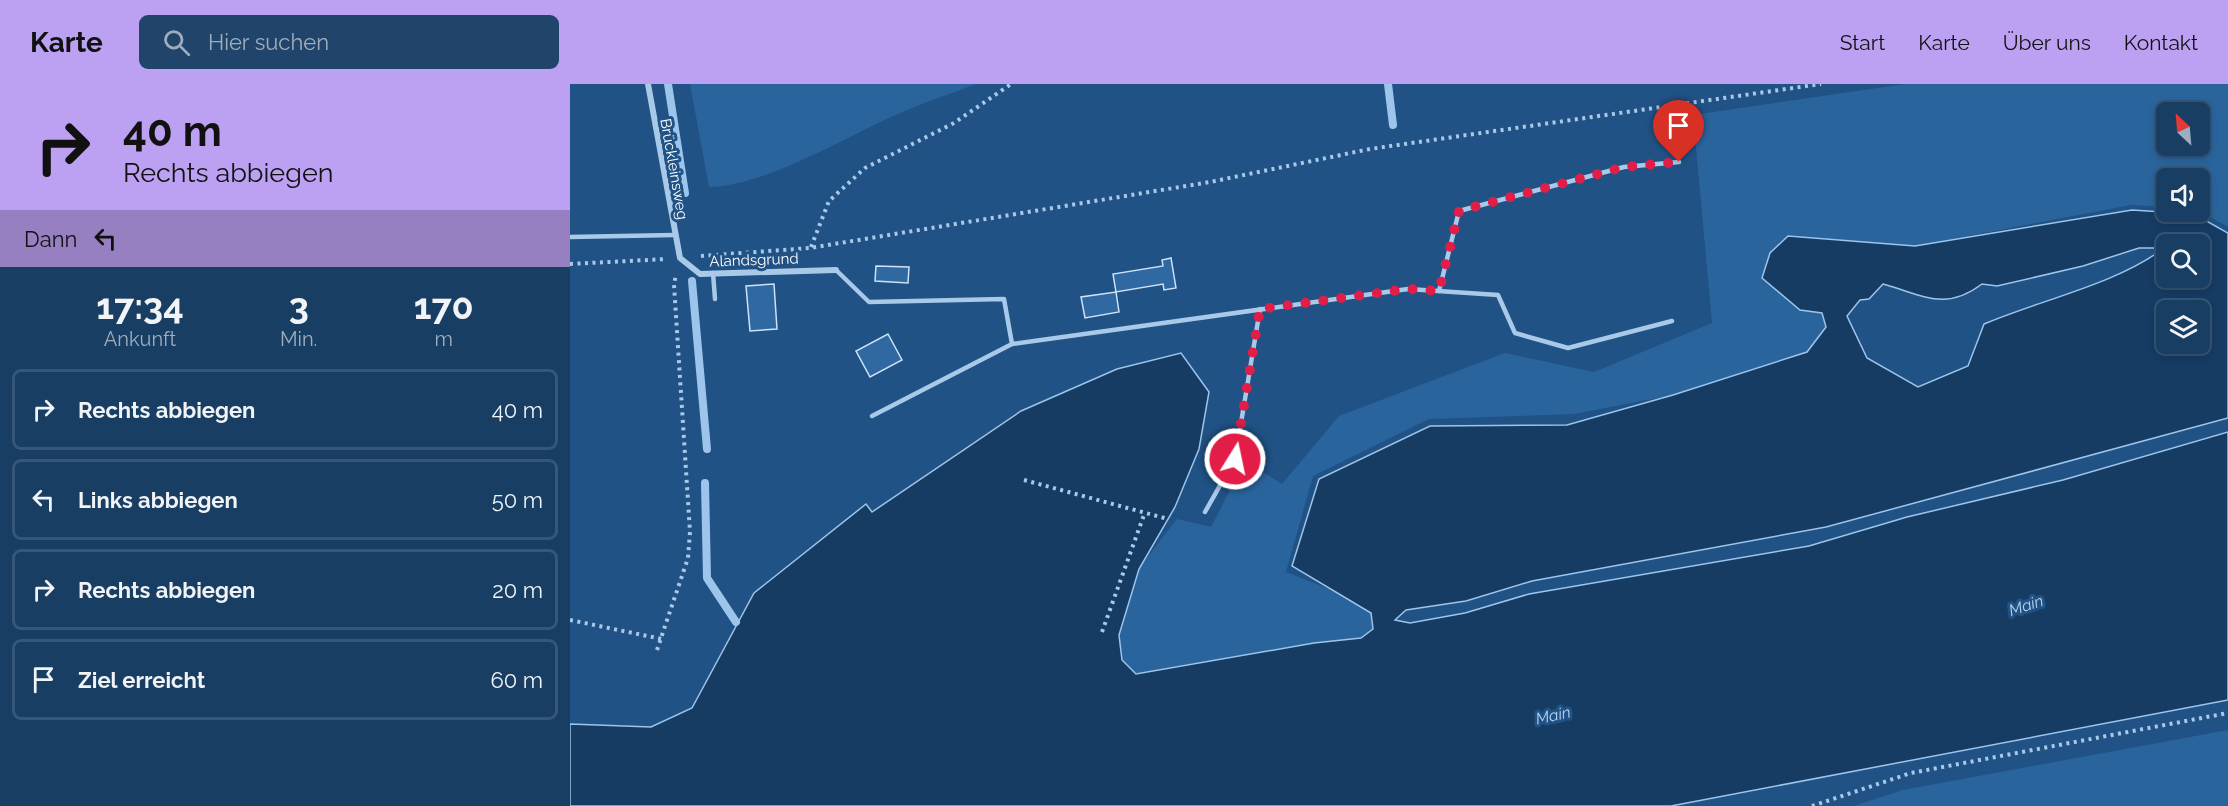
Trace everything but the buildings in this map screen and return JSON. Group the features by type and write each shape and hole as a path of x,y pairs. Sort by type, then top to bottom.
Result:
{"street":[{"name":"Brückleinsweg","path":"648,84 680,258"},
{"name":"Alandsgrund","path":"680,258 700,274 836,270"}],"lane":[{"path":"1439,291 1459,211 1624,167 1679,162"},
{"path":"570,237 674,235"},
{"path":"836,270 869,302 1004,299 1012,344"},
{"path":"713,273 715,299"},
{"path":"872,416 1012,344 1408,289 1498,295 1515,333 1568,348 1672,321"},
{"path":"1205,512 1235,459 1260,309"}],"path":[{"path":"810,248 829,201 865,168 954,123 1011,84"},
{"path":"570,264 810,248 1210,182 1370,149 1821,84"},
{"path":"657,650 688,558 690,532 674,285 680,258"},
{"path":"1024,480 1168,519"},
{"path":"1102,632 1145,512"},
{"path":"570,620 662,639"},
{"path":"1812,806 1911,773 2228,713"}],"shaded area":[{"path":"690,84 976,84 902,112 778,170 731,185 709,187"},
{"path":"1905,84 2228,84 2228,227 2210,217 2210,168 2156,168 2156,206 2131,205 1915,246 1788,237 1800,310 1822,313 1826,327 1807,352 1673,395 1574,414 1429,419 1313,476 1286,572 1339,593 1371,613 1373,629 1362,638 1314,643 1136,674 1122,660 1119,635 1139,568 1177,519 1211,527 1245,461 1282,484 1339,416 1505,353 1594,372 1712,323 1693,115"},
{"path":"2228,730 2228,806 1854,806 1903,790"}],"water":[{"name":"Main","path":"2132,210 2156,212 2156,222 2208,222 2228,233 2228,418 1826,527 1532,581 1466,601 1406,610 1395,620 1410,623 1465,613 1529,594 1809,546 1907,517 2063,480 2228,432 2228,700 1671,806 570,806 570,724 651,727 692,708 754,593 866,504 872,512 1021,411 1117,369 1181,353 1209,392 1199,449 1175,507 1139,569 1119,635 1122,660 1136,674 1314,643 1361,638 1373,629 1371,613 1292,566 1319,479 1430,426 1567,425 1673,395 1807,352 1826,327 1822,313 1800,310 1762,278 1770,253 1788,236 1915,246","holes":["2156,234 2210,234 2210,288 2156,288 2156,253 2101,282 1984,324 1968,366 1918,387 1867,358 1847,316 1860,300 1869,299 1883,284 1934,299 1945,299 1957,297 1982,284 1997,286 2083,266 2139,248 2156,248"]}],"waterway":[{"path":"668,84 685,193"},
{"path":"1388,84 1393,125"},
{"path":"692,281 707,449"},
{"path":"705,483 707,578 736,622"}],"route":[{"path":"1235,459 1260,309 1408,289 1439,291 1459,211 1624,167 1679,162"}]}
